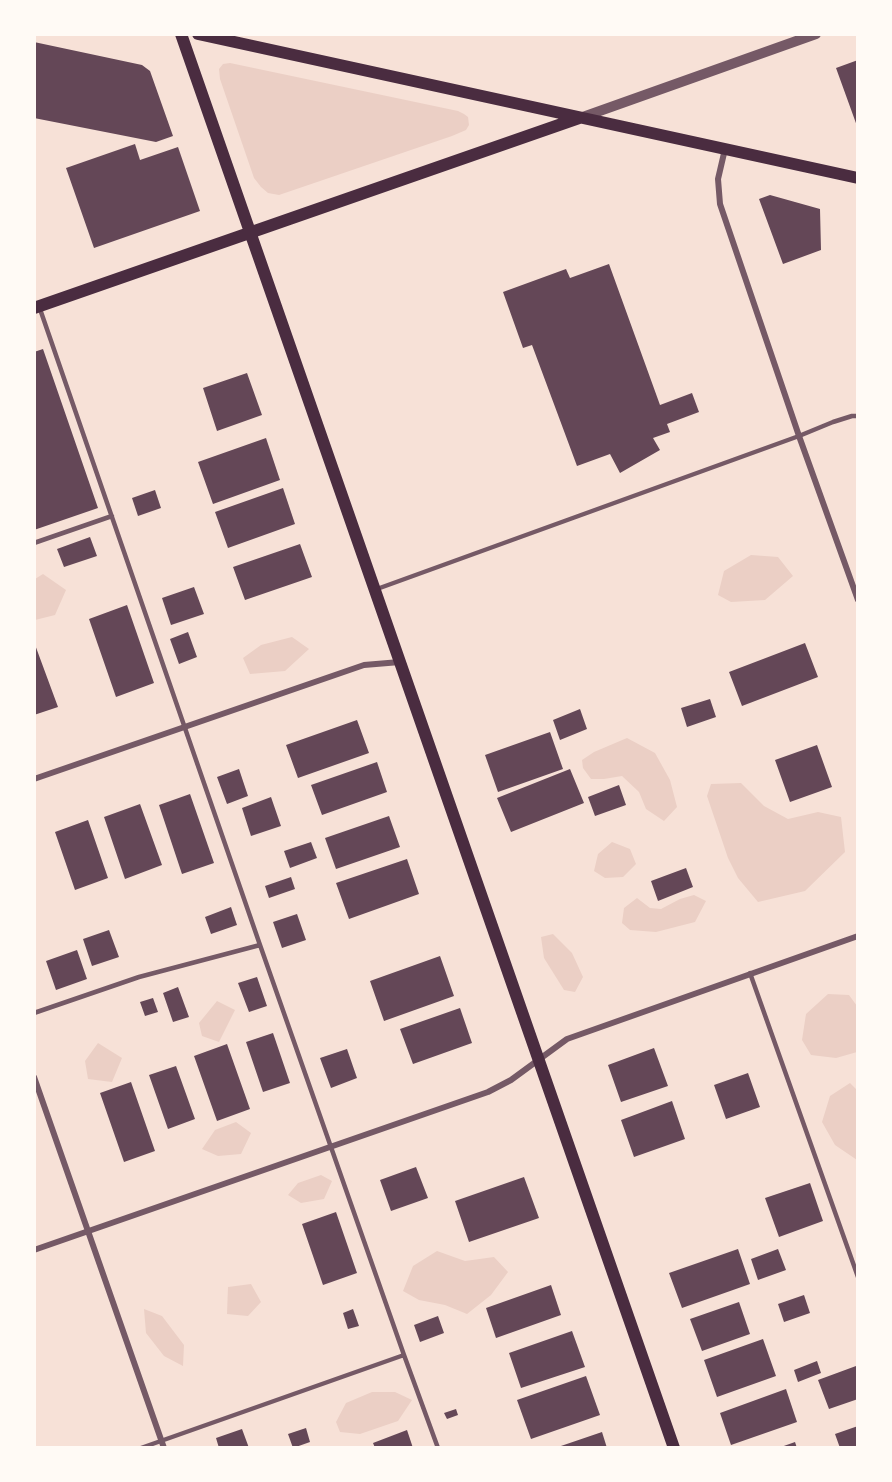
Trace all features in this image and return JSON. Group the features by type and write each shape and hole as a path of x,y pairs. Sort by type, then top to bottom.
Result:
{"main road":[{"path":"181,34 674,1448"},
{"path":"198,34 858,178"},
{"path":"37,307 580,118"}],"street":[{"path":"580,118 816,34"},
{"path":"725,149 718,179 720,204 858,600"},
{"path":"34,779 364,665 400,662"},
{"path":"34,1250 488,1092 511,1080 567,1039 858,936"},
{"path":"34,1077 164,1448"}],"lane":[{"path":"37,307 438,1448"},
{"path":"375,590 852,416 858,416"},
{"path":"34,543 112,516"},
{"path":"34,1013 139,977 260,945"},
{"path":"750,973 858,1277"},
{"path":"141,1448 404,1355"}],"shaded area":[{"path":"230,63 458,111 468,117 469,125 466,130 452,136 279,195 268,193 254,178 220,79 219,69 223,64"},
{"path":"751,555 778,557 793,576 765,600 731,602 718,595 724,571"},
{"path":"43,574 66,590 55,615 35,620 35,579"},
{"path":"292,637 309,649 285,671 250,674 243,658 261,645"},
{"path":"627,738 655,753 670,780 677,807 664,821 646,809 639,792 622,776 591,779 583,768 582,760 594,752"},
{"path":"741,783 764,806 788,819 818,812 841,817 845,852 805,891 758,902 738,878 728,858 707,796 711,784"},
{"path":"612,842 630,849 636,864 623,877 605,878 594,871 598,854"},
{"path":"694,895 706,901 695,922 656,932 630,930 622,923 624,908 637,898 650,908 661,909"},
{"path":"553,934 572,953 583,977 575,992 564,990 544,958 541,937"},
{"path":"828,994 849,995 857,1006 857,1052 836,1058 811,1055 802,1040 806,1014"},
{"path":"217,1001 235,1010 219,1042 202,1036 199,1023"},
{"path":"98,1043 122,1058 112,1082 88,1079 85,1061"},
{"path":"850,1083 857,1090 857,1160 835,1145 822,1122 830,1096"},
{"path":"236,1122 251,1133 241,1154 218,1156 202,1149 215,1130"},
{"path":"321,1175 332,1181 324,1199 301,1203 288,1195 298,1183"},
{"path":"437,1251 465,1261 494,1257 508,1272 491,1295 467,1314 445,1305 419,1300 403,1291 413,1266"},
{"path":"251,1284 261,1302 248,1316 227,1314 228,1287"},
{"path":"144,1309 162,1316 184,1345 183,1366 164,1356 146,1333"},
{"path":"372,1392 395,1392 412,1400 398,1421 360,1434 340,1432 336,1422 346,1403"}],"building":[{"path":"34,42 142,65 150,71 173,136 156,142 34,118"},
{"path":"858,60 858,126 857,126 836,68"},
{"path":"135,144 140,160 178,147 200,211 94,248 66,168"},
{"path":"770,195 820,209 821,250 783,264 759,199"},
{"path":"609,264 660,405 692,393 699,412 667,424 670,432 653,438 660,450 620,473 610,454 577,466 532,345 523,348 503,292 566,269 570,278"},
{"path":"43,349 98,508 34,530 34,352"},
{"path":"247,373 262,415 217,431 203,388"},
{"path":"266,438 280,480 213,504 198,462"},
{"path":"283,488 295,524 228,548 215,512"},
{"path":"155,490 161,508 138,516 132,498"},
{"path":"90,537 97,556 64,567 57,549"},
{"path":"300,544 312,577 245,600 233,567"},
{"path":"194,587 204,614 171,625 162,598"},
{"path":"127,605 154,683 116,697 89,619"},
{"path":"188,632 197,657 179,664 170,639"},
{"path":"34,642 58,707 34,715"},
{"path":"805,643 818,677 742,706 729,672"},
{"path":"710,699 716,717 687,727 681,708"},
{"path":"580,709 587,729 560,740 553,720"},
{"path":"357,720 369,753 298,778 286,745"},
{"path":"550,732 563,769 498,792 485,755"},
{"path":"817,745 832,787 790,802 775,760"},
{"path":"377,762 387,792 322,815 311,785"},
{"path":"239,769 248,796 227,804 217,777"},
{"path":"570,769 584,803 511,832 497,798"},
{"path":"619,785 626,805 595,816 588,797"},
{"path":"190,794 214,863 182,874 159,805"},
{"path":"271,797 281,826 251,836 242,808"},
{"path":"140,804 162,865 125,879 104,817"},
{"path":"389,816 400,847 336,869 325,838"},
{"path":"88,820 108,878 75,890 55,832"},
{"path":"311,842 317,858 290,868 284,851"},
{"path":"407,859 419,894 349,919 336,883"},
{"path":"686,868 693,887 658,901 651,881"},
{"path":"291,877 295,889 269,898 265,886"},
{"path":"231,907 237,925 211,934 205,917"},
{"path":"297,914 306,940 282,948 273,922"},
{"path":"109,930 119,957 92,966 83,939"},
{"path":"77,950 87,979 56,990 46,961"},
{"path":"440,956 454,996 384,1021 370,981"},
{"path":"257,977 267,1006 249,1012 238,983"},
{"path":"178,987 189,1017 173,1022 163,993"},
{"path":"153,998 158,1012 145,1016 140,1002"},
{"path":"460,1008 472,1043 413,1064 400,1029"},
{"path":"273,1033 290,1083 263,1092 246,1042"},
{"path":"227,1044 250,1109 217,1121 194,1056"},
{"path":"654,1048 668,1086 621,1102 608,1065"},
{"path":"347,1049 357,1078 331,1088 320,1058"},
{"path":"176,1066 195,1119 168,1129 149,1075"},
{"path":"748,1073 760,1107 726,1119 714,1085"},
{"path":"131,1082 155,1151 124,1162 100,1093"},
{"path":"672,1101 685,1139 634,1157 621,1120"},
{"path":"416,1167 428,1198 391,1211 380,1180"},
{"path":"524,1177 539,1218 469,1242 455,1201"},
{"path":"810,1183 823,1221 779,1237 765,1198"},
{"path":"336,1212 357,1273 323,1285 302,1224"},
{"path":"738,1249 750,1284 682,1308 669,1273"},
{"path":"778,1249 786,1270 758,1280 751,1259"},
{"path":"551,1285 561,1315 496,1338 486,1308"},
{"path":"804,1295 810,1313 784,1322 778,1304"},
{"path":"739,1302 750,1334 702,1351 690,1319"},
{"path":"353,1309 359,1326 348,1329 343,1313"},
{"path":"438,1316 444,1333 420,1342 414,1325"},
{"path":"572,1331 585,1367 521,1388 509,1353"},
{"path":"763,1339 776,1376 717,1397 704,1360"},
{"path":"817,1361 821,1373 798,1382 794,1370"},
{"path":"856,1366 858,1399 829,1409 818,1380"},
{"path":"586,1376 600,1415 531,1439 517,1400"},
{"path":"786,1389 797,1422 731,1445 720,1413"},
{"path":"456,1409 458,1415 447,1419 444,1413"},
{"path":"858,1426 858,1448 840,1448 835,1434"},
{"path":"306,1428 310,1442 293,1448 288,1434"},
{"path":"242,1429 249,1448 219,1448 216,1438"},
{"path":"407,1430 413,1448 375,1448 373,1443"},
{"path":"602,1432 607,1448 558,1448 558,1447"},
{"path":"795,1442 797,1448 781,1448 781,1447"}]}
